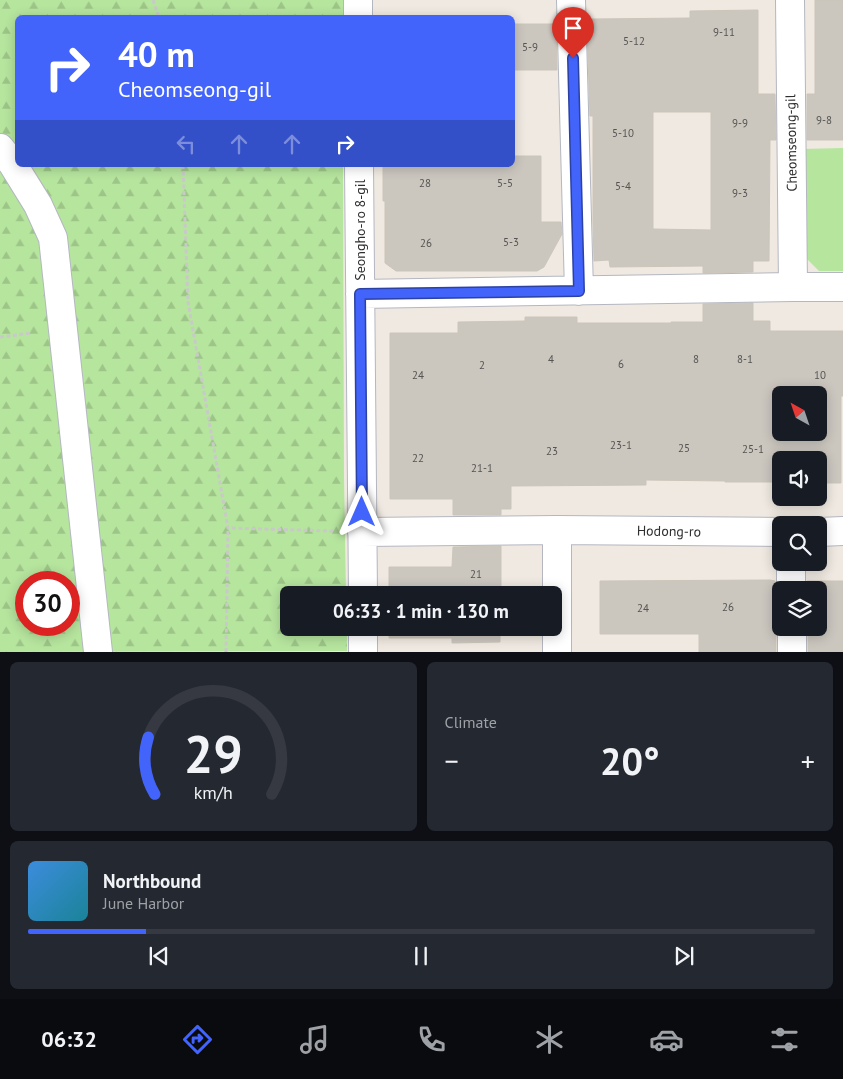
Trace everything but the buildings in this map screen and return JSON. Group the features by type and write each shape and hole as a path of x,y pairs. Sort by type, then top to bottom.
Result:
{"street":[{"path":"358,0 358,15"},
{"path":"572,0 579,291"},
{"name":"Cheomseong-gil","path":"790,0 793,287"},
{"path":"0,148 12,163 38,205 53,238 98,652"},
{"name":"Seongho-ro 8-gil","path":"359,167 363,586"},
{"path":"360,294 843,287"},
{"path":"557,530 557,652"},
{"name":"Hodong-ro","path":"362,532 557,530 772,532"},
{"path":"827,532 843,531"},
{"path":"363,636 363,652"},
{"path":"792,636 792,652"}],"path":[{"path":"153,0 158,15"},
{"path":"183,167 188,302 228,528 226,652"},
{"path":"228,528 362,532"}],"green space":[{"path":"0,0 346,0 346,15 15,15 15,167 343,167 346,586 280,586 280,636 347,636 347,651 0,652"},
{"path":"843,148 843,271 819,271 802,254 802,149"}],"route":[{"path":"362,512 360,294 579,291 573,58"}]}
